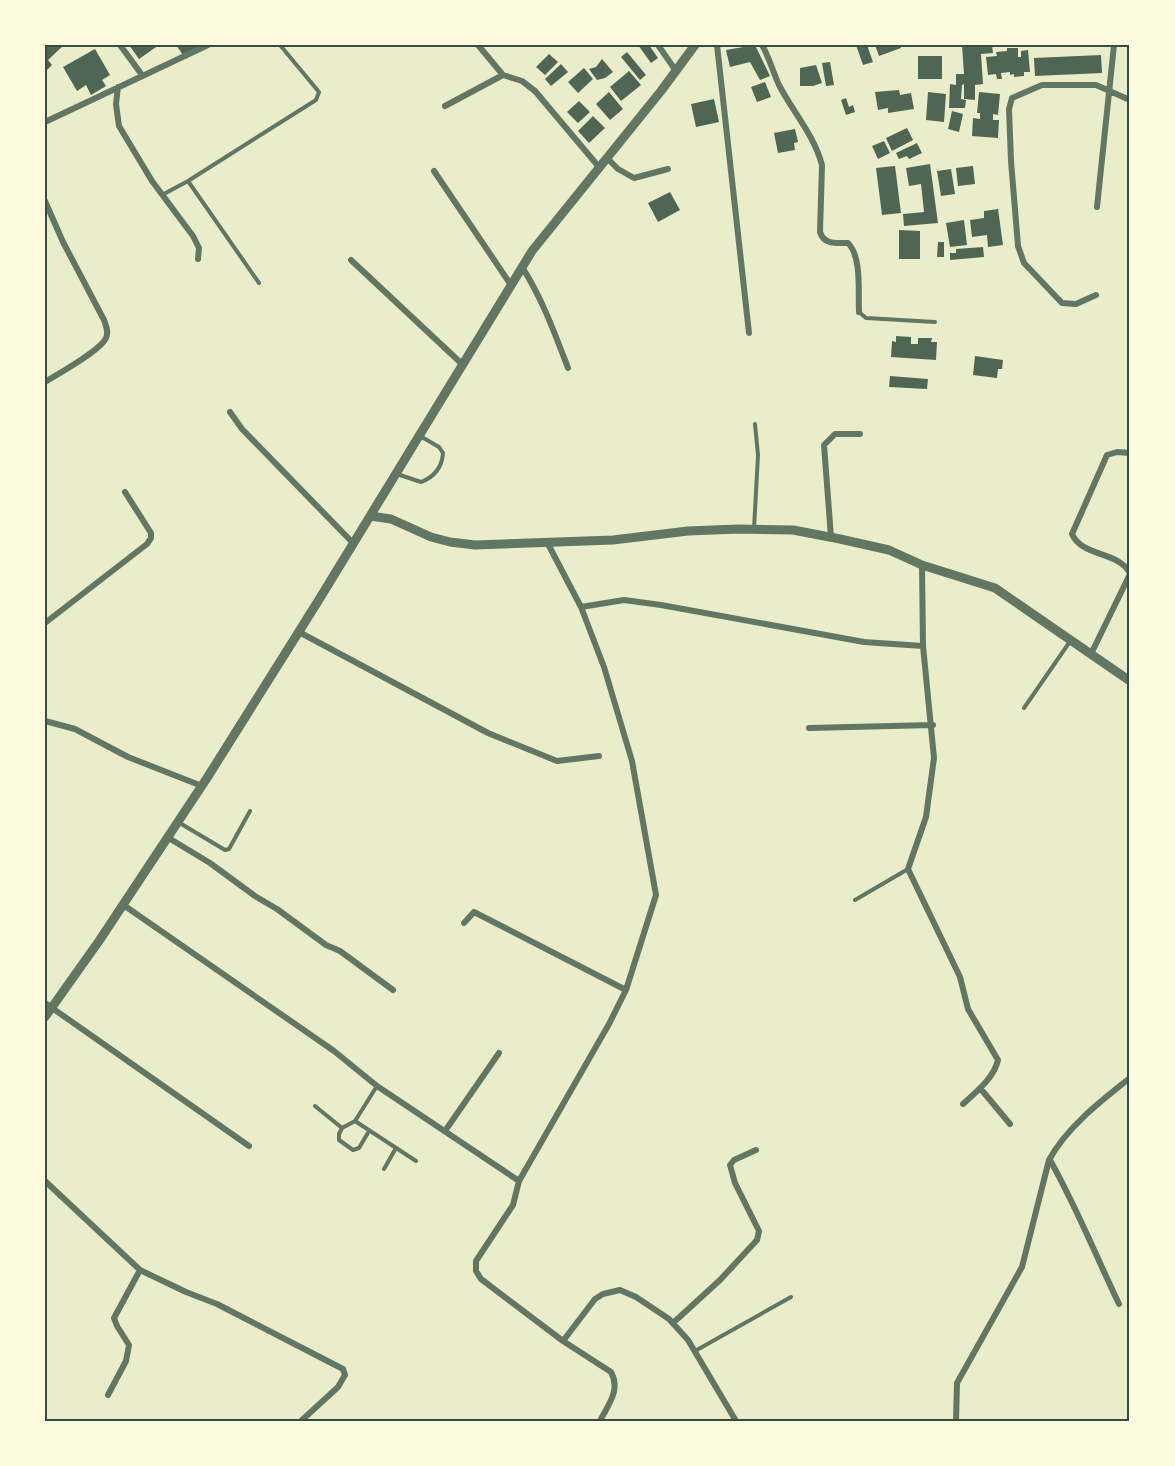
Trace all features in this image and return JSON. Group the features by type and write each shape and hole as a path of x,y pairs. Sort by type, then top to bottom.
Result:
{"street":[{"path":"120,45 142,75"},
{"path":"45,122 208,45"},
{"path":"478,45 503,75 522,81 535,91 599,167"},
{"path":"658,45 676,71"},
{"path":"45,1017 49,1004 122,904 202,786 354,544 532,251 695,45"},
{"path":"717,45 749,333"},
{"path":"762,45 779,85 815,145 822,165 820,232 822,238 828,242 848,243 857,258 859,312"},
{"path":"1097,207 1114,45"},
{"path":"445,106 503,75"},
{"path":"1096,295 1076,304 1062,303 1024,263 1018,246 1014,217 1009,109 1012,98 1042,85 1096,85 1130,100"},
{"path":"118,87 116,104 119,126 162,195 193,236 199,248 198,259"},
{"path":"607,158 618,169 634,178 668,170"},
{"path":"434,171 511,285"},
{"path":"45,201 63,242 104,320 107,331 106,339 90,353 45,382"},
{"path":"351,260 462,364"},
{"path":"522,267 531,280 568,368"},
{"path":"230,412 242,429 354,544"},
{"path":"831,537 825,445 835,434 860,434"},
{"path":"1091,654 1130,574 1122,563 1080,545 1072,534 1107,455 1117,452 1130,453"},
{"path":"45,623 152,538 124,492"},
{"path":"370,516 391,519 431,537 450,542 504,546 613,540 688,531 793,530 831,537 890,550 922,565 995,588 1130,681"},
{"path":"547,542 581,607 604,667 632,761 656,895 626,990 519,1181 513,1205 476,1261 476,1271 481,1279 563,1341 611,1372 615,1379 616,1390 600,1421"},
{"path":"922,565 923,646 933,725 934,758 926,817 908,868 960,977 968,1009 998,1060 996,1068 963,1104"},
{"path":"581,607 624,600 864,642 923,646"},
{"path":"299,632 488,733 557,761 599,756"},
{"path":"45,721 75,729 128,757 202,786"},
{"path":"809,728 933,725"},
{"path":"167,837 203,858 393,990"},
{"path":"122,904 334,1051 377,1086 519,1181"},
{"path":"464,923 474,912 626,990"},
{"path":"522,945 525,938"},
{"path":"49,1004 249,1146"},
{"path":"446,1131 499,1053"},
{"path":"956,1421 957,1383 1022,1267 1049,1160 1056,1148 1096,1105 1130,1078"},
{"path":"980,1088 1010,1124"},
{"path":"673,1323 720,1280 757,1240 759,1231 735,1184 730,1165 735,1160 756,1150"},
{"path":"1049,1160 1066,1188 1119,1304"},
{"path":"45,1181 140,1270 218,1304 343,1369 345,1375 338,1387 301,1421"},
{"path":"108,1395 126,1361 129,1345 114,1318 140,1270"},
{"path":"563,1341 595,1299 603,1294 620,1290 636,1297 673,1323 695,1352 736,1421"}],"lane":[{"path":"162,195 316,100 319,92 280,45"},
{"path":"188,181 259,283"},
{"path":"859,312 866,318 935,322"},
{"path":"754,530 758,455 755,424"},
{"path":"396,474 421,482 430,478 437,471 443,453 439,447 419,435"},
{"path":"1024,708 1071,639"},
{"path":"178,821 225,850 229,849 250,811"},
{"path":"855,900 908,868"},
{"path":"369,1131 358,1148 352,1150 339,1140 342,1128 355,1121 377,1086"},
{"path":"315,1106 342,1128"},
{"path":"355,1121 416,1161"},
{"path":"384,1169 396,1148"},
{"path":"695,1352 791,1297"}],"building":[{"path":"45,45 64,45 48,60 52,65 45,72"},
{"path":"129,45 159,45 139,59"},
{"path":"176,45 195,45 198,49 186,59"},
{"path":"638,45 649,45 658,58 651,63"},
{"path":"755,45 770,76 760,80 750,62 730,67 726,50"},
{"path":"856,45 867,45 873,62 863,65"},
{"path":"875,45 900,45 901,48 879,56"},
{"path":"962,45 992,45 993,53 981,54 983,84 975,85 975,100 964,99 964,84 961,99 966,100 965,108 949,108 950,84 956,85 956,74 964,74"},
{"path":"1007,48 1018,48 1018,57 1021,57 1021,51 1028,50 1030,72 1024,72 1024,76 1014,77 1014,74 1010,75 1010,72 1001,73 1002,79 997,79 996,74 988,75 986,57 997,56 996,52 1007,51"},
{"path":"95,49 110,75 102,80 106,86 91,95 86,85 77,91 63,67"},
{"path":"627,52 646,75 640,80 621,57"},
{"path":"549,54 558,62 545,75 536,67"},
{"path":"1101,55 1102,73 1035,76 1034,58"},
{"path":"918,56 942,56 942,79 918,79"},
{"path":"602,59 613,72 597,80 589,69 596,67"},
{"path":"830,62 834,85 826,86 822,63"},
{"path":"561,64 568,72 551,86 545,79"},
{"path":"816,65 822,83 800,86 800,68"},
{"path":"584,68 593,79 578,93 568,82"},
{"path":"629,71 641,85 621,101 610,87"},
{"path":"765,82 771,97 757,102 751,87"},
{"path":"899,90 900,95 911,93 914,109 888,113 888,108 878,110 875,92"},
{"path":"609,92 623,109 610,120 596,104"},
{"path":"928,92 946,94 944,122 926,120"},
{"path":"979,92 1000,94 998,115 993,114 993,120 999,120 998,138 972,136 973,118 980,119 980,113 977,113"},
{"path":"846,98 849,107 853,105 855,112 846,115 841,100"},
{"path":"714,99 719,122 696,127 691,104"},
{"path":"579,101 590,112 578,123 567,112"},
{"path":"952,111 963,114 959,132 948,129"},
{"path":"593,116 605,128 589,143 578,131"},
{"path":"907,128 913,140 892,151 886,138"},
{"path":"795,129 798,142 794,143 795,150 778,153 774,133"},
{"path":"884,141 890,153 878,159 872,146"},
{"path":"917,143 922,153 909,159 907,156 899,159 896,153"},
{"path":"930,164 938,223 904,226 903,214 924,212 921,184 909,186 906,168"},
{"path":"895,166 901,213 882,215 876,168"},
{"path":"973,166 975,184 958,186 956,168"},
{"path":"951,169 955,194 941,196 937,171"},
{"path":"670,192 680,210 658,222 648,203"},
{"path":"998,209 1003,245 988,247 987,235 972,237 970,220 984,218 984,211"},
{"path":"964,220 967,245 950,247 946,223"},
{"path":"899,230 920,231 920,259 899,259"},
{"path":"938,242 944,242 944,257 937,257"},
{"path":"983,247 984,257 950,260 950,253 956,253 956,249"},
{"path":"896,336 911,337 911,344 918,344 918,338 932,338 931,342 937,342 936,360 891,357 892,341 896,342"},
{"path":"975,356 1003,360 1002,369 998,369 997,378 973,375"},
{"path":"890,376 928,379 927,389 889,387"}]}
